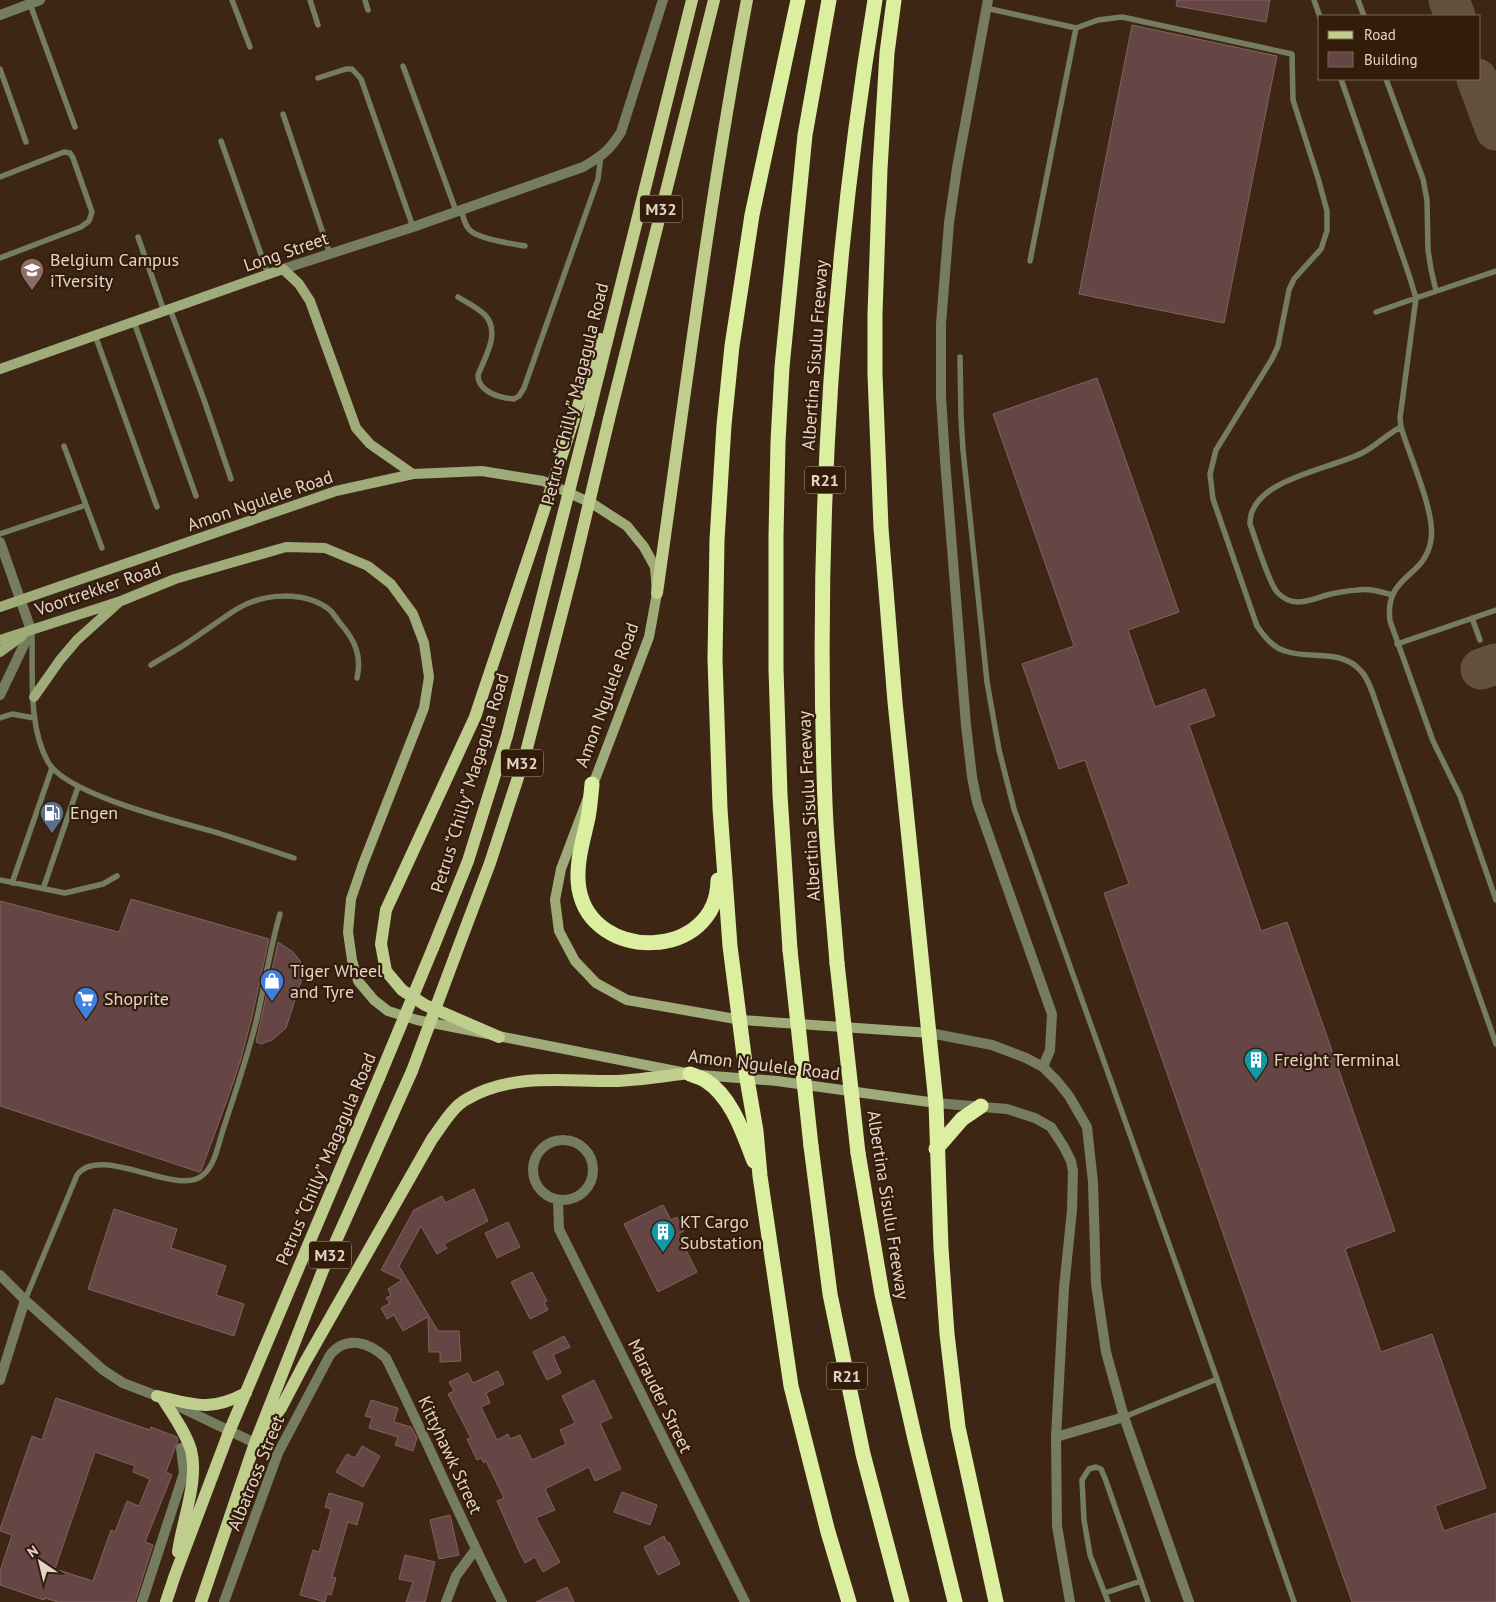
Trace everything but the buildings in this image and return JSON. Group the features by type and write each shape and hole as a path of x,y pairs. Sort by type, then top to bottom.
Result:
{"highway":[{"path":"798,0 752,215 732,346 724,425 717,540 715,659 720,809 730,946 747,1079 756,1131 760,1176 790,1386 828,1532 849,1602"},
{"name":"Albertina Sisulu Freeway","path":"828,0 806,135 782,367 776,536 776,669 780,795 790,950 811,1146 830,1294 863,1454 902,1602"},
{"name":"Albertina Sisulu Freeway","path":"875,0 859,94 843,228 830,378 823,541 825,805 837,963 858,1153 882,1294 915,1440 956,1602"},
{"path":"894,0 887,52 874,314 881,528 893,683 936,1103 936,1149 947,1334 958,1427 996,1602"},
{"path":"592,784 588,816 580,850 579,890 585,907 595,922 608,932 639,943 670,940 683,935 696,929 711,911 718,887 720,809"},
{"path":"689,1074 705,1080 724,1099 740,1126 760,1176"},
{"path":"936,1149 962,1119 981,1106"}],"main road":[{"name":"Petrus “Chilly” Magagula Road","path":"166,1602 229,1432 379,1078 468,861 507,736 692,0"},
{"name":"M32","path":"201,1602 255,1442 323,1270 412,1071 490,863 525,756 714,0"},
{"path":"657,593 693,333 732,78 747,0"},
{"path":"499,1037 425,1005 402,990 386,971 381,944 386,910 476,718 629,248"},
{"path":"283,269 299,284 310,301 356,428 370,444 413,474"},
{"name":"Long Street","path":"0,369 283,269"},
{"name":"Amon Ngulele Road","path":"22,600 336,491 413,474 482,472 543,481 593,504 627,526 644,547 655,567 657,593 649,638 561,868 555,900 558,931 575,961 596,983 627,1000 740,1020 930,1033"},
{"name":"Amon Ngulele Road","path":"175,579 286,547 325,548 368,566 391,584 413,614 424,643 428,677 424,708 351,899 348,932 352,960 358,981 374,1000 388,1011 417,1020 689,1074 747,1079 936,1103"},
{"name":"Voortrekker Road","path":"31,630 121,601 175,579"},
{"name":"Voortrekker Road","path":"0,607 22,600"},
{"path":"34,697 60,660 77,640 121,601"},
{"path":"0,640 31,630"},
{"path":"0,652 31,630"},
{"path":"255,1442 282,1408 304,1364 432,1139 454,1110 465,1100 484,1091 515,1082 535,1080 618,1081 689,1074"},
{"path":"160,1398 207,1406 230,1402 246,1393"},
{"path":"160,1398 183,1431 191,1451 193,1472 181,1531 175,1575"}],"street":[{"name":"Long Street","path":"283,269 583,167 601,156 611,148 621,132 663,0"},
{"path":"0,15 35,2"},
{"path":"987,4 957,168 949,223 941,324 941,397 965,716 972,777 977,802 1052,1014 1050,1050 1043,1067"},
{"path":"0,542 31,630 0,695"},
{"path":"930,1033 992,1045 1026,1058 1043,1067 1069,1096 1087,1127 1093,1182 1096,1284 1106,1352 1124,1418 1188,1602"},
{"path":"936,1103 1006,1109 1035,1118 1051,1127 1071,1161 1072,1210 1064,1288 1056,1437 1057,1526 1070,1602"},
{"path":"561,1139 576,1142 587,1151 593,1164 593,1179 585,1192 572,1200 558,1201 544,1195 535,1183 532,1169 536,1154 547,1144 561,1139"},
{"name":"Marauder Street","path":"558,1201 559,1229 745,1602"},
{"path":"0,1275 103,1370 124,1383 160,1398 229,1432 255,1442"},
{"path":"0,1380 25,1300"},
{"name":"Kittyhawk Street","path":"350,1342 370,1346 386,1358 422,1430 475,1550 502,1602"},
{"name":"Albatross Street","path":"224,1602 283,1442 330,1355 342,1344 350,1342"},
{"path":"1056,1437 1124,1418"},
{"path":"142,1602 184,1473 181,1448"},
{"path":"446,1602 456,1576 475,1550"}],"lane":[{"path":"232,0 250,47"},
{"path":"310,0 318,25"},
{"path":"365,0 368,10"},
{"path":"1314,0 1319,15"},
{"path":"1358,0 1364,15"},
{"path":"35,2 75,127"},
{"path":"987,4 1076,28 1098,20 1122,17 1292,54 1293,100 1327,211 1328,232 1322,250 1294,279 1289,290 1278,346 1272,359 1216,450 1212,463 1210,484 1213,499 1257,626 1269,641 1284,651 1304,655 1337,657 1354,664 1363,672 1381,717 1496,1044"},
{"path":"1030,261 1076,28"},
{"path":"403,66 458,210 468,229 480,236 525,246"},
{"path":"0,69 26,142"},
{"path":"318,78 346,69 358,73 413,226"},
{"path":"1341,80 1416,298 1400,410 1401,427 1428,510 1432,539 1428,552 1420,565 1403,578 1392,595 1388,610 1390,621 1433,741 1460,796 1496,900"},
{"path":"1386,80 1423,179 1430,269 1436,291"},
{"path":"283,114 330,254"},
{"path":"221,141 268,274"},
{"path":"0,177 64,152 70,153 92,212 89,221 81,227 0,258"},
{"path":"458,296 486,316 492,330 490,346 478,375 478,380 492,394 514,400 524,388 598,179 601,156"},
{"path":"138,238 204,400 231,479"},
{"path":"1376,312 1496,271"},
{"path":"134,322 196,496"},
{"path":"96,335 157,507"},
{"path":"960,357 963,450 987,682 999,750 1014,809 1217,1379 1294,1602"},
{"path":"1392,595 1366,589 1329,594 1305,602 1292,602 1284,598 1272,582 1250,524 1250,517 1253,508 1261,499 1282,482 1361,454 1401,427"},
{"path":"64,446 102,548"},
{"path":"0,534 86,505"},
{"path":"151,665 186,644 238,608 257,601 288,596 320,605 330,611 348,632 356,646 360,666 358,678"},
{"path":"1398,644 1496,610"},
{"path":"1472,618 1480,640"},
{"path":"31,630 34,718 41,747 52,768 78,787 140,811 294,858"},
{"path":"0,718 12,714 34,718"},
{"path":"12,883 52,768"},
{"path":"43,889 78,787"},
{"path":"0,880 65,893 103,884 117,876"},
{"path":"25,1300 77,1175 81,1170 92,1166 108,1166 138,1170 189,1182 198,1179 210,1167 243,1068 257,1018 264,978 280,914"},
{"path":"1124,1418 1217,1379"},
{"path":"1108,1602 1090,1555 1084,1520 1082,1480 1093,1467 1101,1469 1106,1481 1148,1602"},
{"path":"1105,1593 1141,1581"}],"taxiway":[{"path":"1449,0 1455,15"},
{"path":"1477,80 1496,130"},
{"path":"1481,669 1496,664"}],"place":[{"name":"Belgium Campus iTversity","path":"32,291"},
{"name":"Engen","path":"52,834"},
{"name":"Tiger Wheel and Tyre","path":"272,1002"},
{"name":"Shoprite","path":"86,1020"},
{"name":"Freight Terminal","path":"1256,1081"},
{"name":"KT Cargo Substation","path":"663,1253"}]}
